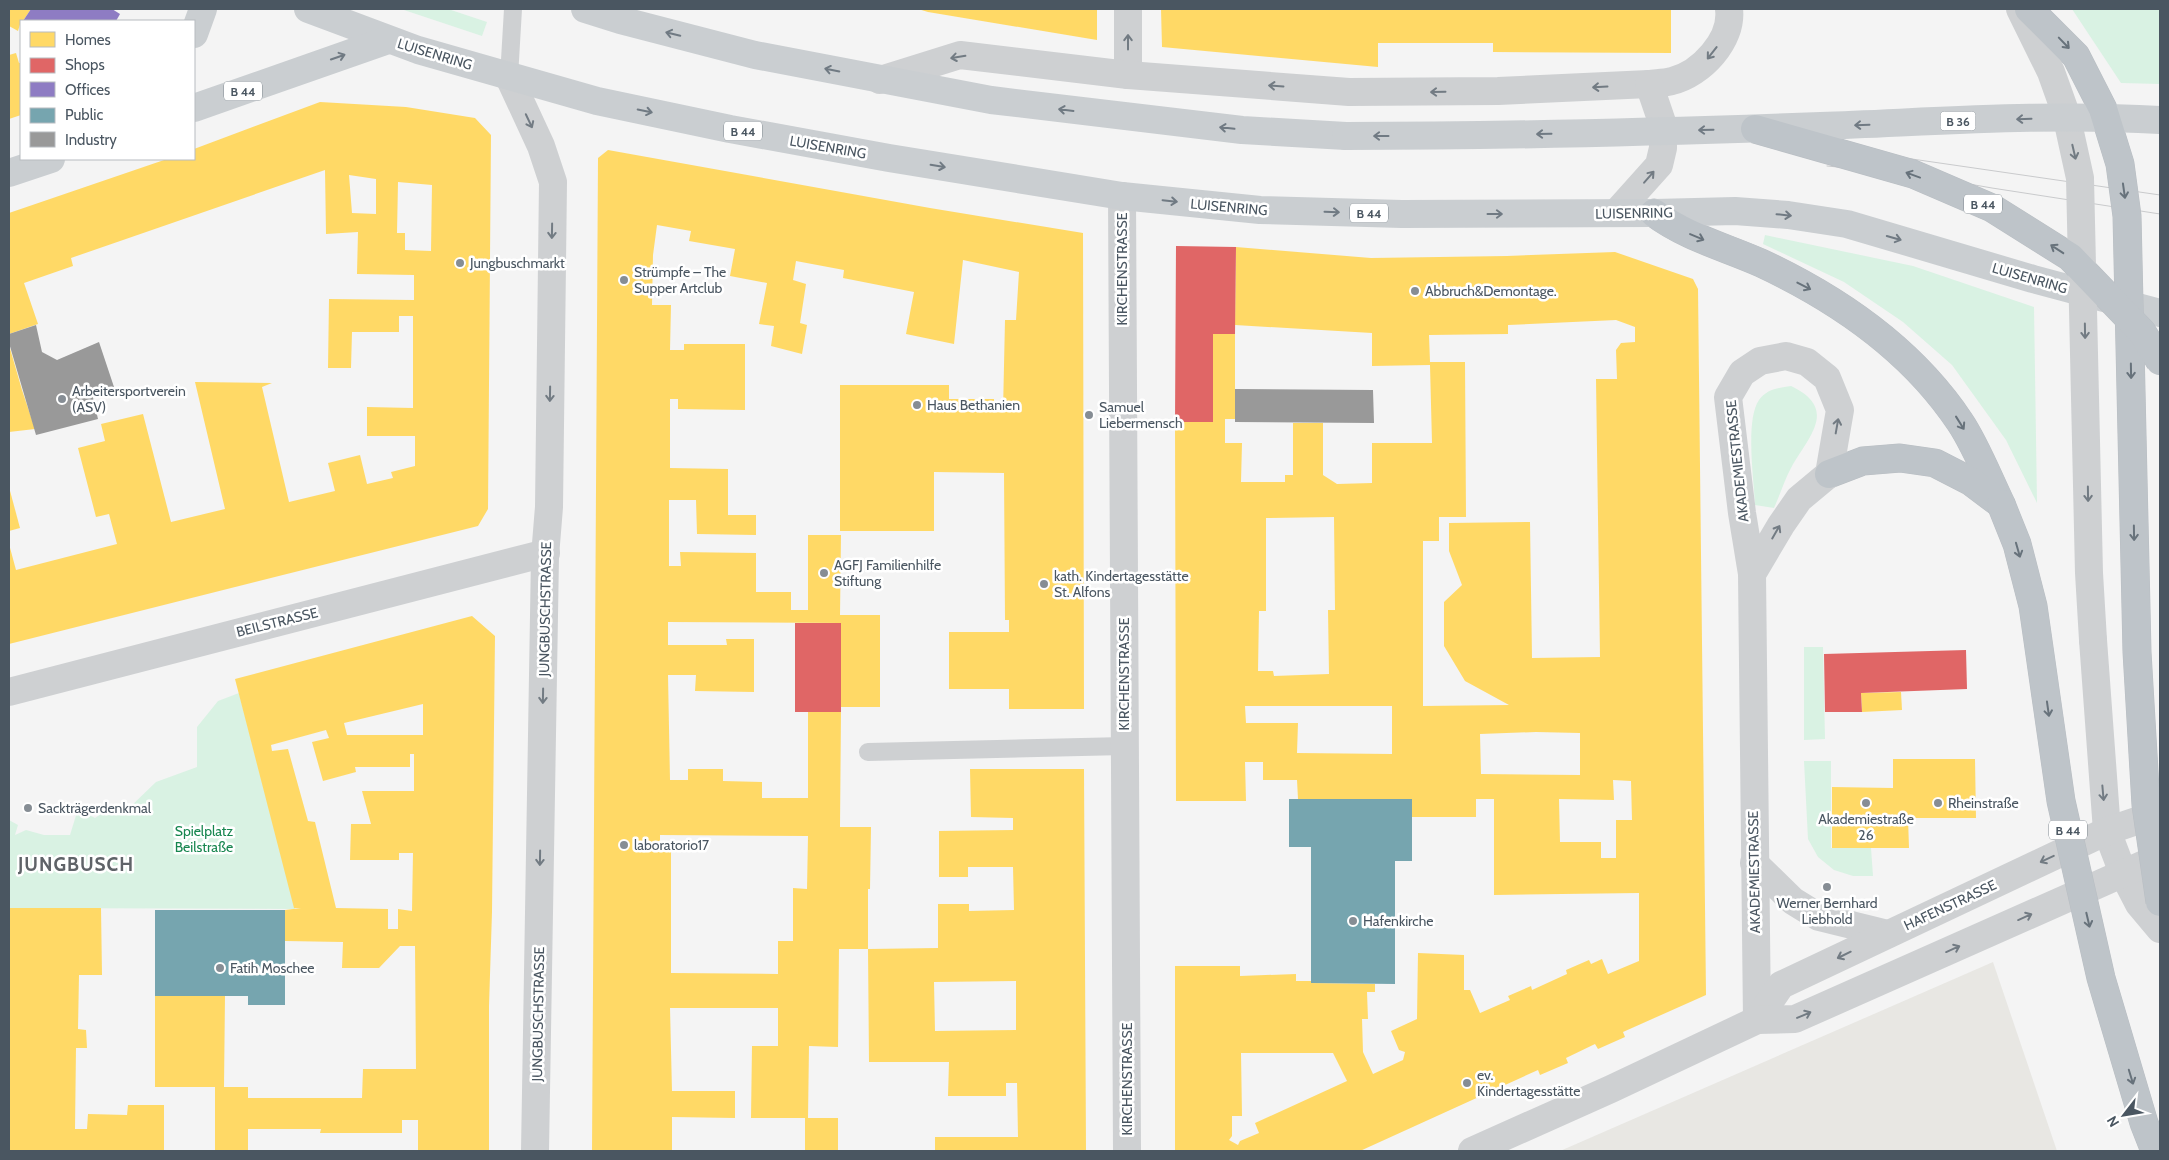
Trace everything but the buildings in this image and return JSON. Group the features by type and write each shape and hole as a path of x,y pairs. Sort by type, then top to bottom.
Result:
{"highway":[{"path":"2029,9 2076,56 2103,109 2120,164 2128,216 2137,661 2146,805 2160,902"},
{"name":"B 44","path":"1755,129 1913,174 1992,208 2070,258 2142,332 2160,361"},
{"name":"B 44","path":"1654,213 1684,231 1761,264 1834,301 1890,343 1931,384 1961,423 2001,504 2017,544 2033,606 2061,801 2101,978 2144,1123 2155,1151"},
{"path":"1829,474 1863,461 1900,458 1935,463 1970,481 2001,504"}],"main road":[{"path":"195,31 203,9"},
{"name":"LUISENRING","path":"308,9 388,40 597,100 730,129 889,158 1122,196 1270,210 1402,214 1616,214 1736,211 1788,215 1847,224 2160,313"},
{"name":"B 44","path":"584,9 755,55 880,80 991,100 1242,130 1346,136 1458,136 1755,129"},
{"name":"B 44","path":"195,108 388,40"},
{"name":"B 36","path":"1755,129 2049,118 2160,120"},
{"path":"9,173 48,160"}],"street":[{"path":"1128,9 1128,75"},
{"path":"880,80 960,55 1128,75 1349,92 1498,91 1649,84 1673,81 1695,71 1712,54 1724,36 1729,9"},
{"path":"2020,9 2051,72 2066,114 2080,178 2089,573 2100,755 2107,831 2139,904 2160,929"},
{"name":"JUNGBUSCHSTRASSE","path":"509,76 541,146 553,182 549,507 546,553 535,1151"},
{"path":"1616,214 1659,165 1663,148 1662,125 1649,84"},
{"name":"KIRCHENSTRASSE","path":"1122,196 1127,1151"},
{"name":"AKADEMIESTRASSE","path":"1756,1020 1752,574 1728,397 1742,373 1760,361 1786,356 1807,362 1827,378 1840,410 1829,474"},
{"path":"1752,574 1780,525 1799,499 1829,474"},
{"name":"BEILSTRASSE","path":"9,692 546,553"},
{"name":"HAFENSTRASSE","path":"1756,1020 1782,985 2107,831 2160,813"},
{"path":"2107,831 2160,843"},
{"name":"HAFENSTRASSE","path":"1472,1151 1611,1089 1756,1020 1794,1019 2160,857"},
{"path":"1754,863 1792,901 1819,917 1888,934"},
{"path":"2149,1151 2160,1146"}],"lane":[{"path":"509,76 512,9"},
{"path":"868,752 1125,746"}],"shaded area":[{"path":"1993,962 2057,1151 1560,1151"}],"green space":[{"path":"401,9 448,9 487,22 482,36"},
{"path":"2072,9 2160,9 2160,84 2121,83"},
{"path":"1765,235 1913,266 2034,307 2037,503 2006,440 1952,365 1903,322 1844,282 1763,244"},
{"path":"1791,386 1806,395 1814,404 1817,414 1816,424 1789,473 1774,508 1755,505 1751,435 1755,409 1762,396 1769,391"},
{"path":"1804,647 1823,647 1825,739 1804,740"},
{"name":"Spielplatz Beilstraße","path":"239,693 295,909 9,908 9,820 18,825 15,835 26,830 44,835 70,835 78,809 95,818 113,806 129,808 156,782 197,767 197,727 218,701"},
{"path":"1804,761 1831,761 1831,848 1871,848 1873,876 1853,876 1834,870 1818,857 1808,839"}],"tram line":[{"path":"1825,149 1912,159 2160,195"},
{"path":"1827,166 1912,174 2160,214"}],"place":[{"name":"Jungbuschmarkt","path":"460,263"},
{"name":"Strümpfe – The Supper Artclub","path":"624,280"},
{"name":"Abbruch&Demontage.","path":"1415,291"},
{"name":"Arbeitersportverein (ASV)","path":"62,399"},
{"name":"Haus Bethanien","path":"917,405"},
{"name":"Samuel Liebermensch","path":"1089,415"},
{"name":"AGFJ Familienhilfe Stiftung","path":"824,573"},
{"name":"kath. Kindertagesstätte St. Alfons","path":"1044,584"},
{"name":"Akademiestraße 26","path":"1866,803"},
{"name":"Rheinstraße","path":"1938,803"},
{"name":"Sackträgerdenkmal","path":"28,808"},
{"name":"laboratorio17","path":"624,845"},
{"name":"Werner Bernhard Liebhold","path":"1827,887"},
{"name":"Hafenkirche","path":"1353,921"},
{"name":"Fatih Moschee","path":"220,968"},
{"name":"ev. Kindertagesstätte","path":"1467,1083"}],"district":[{"name":"JUNGBUSCH","path":"76,864"}]}
